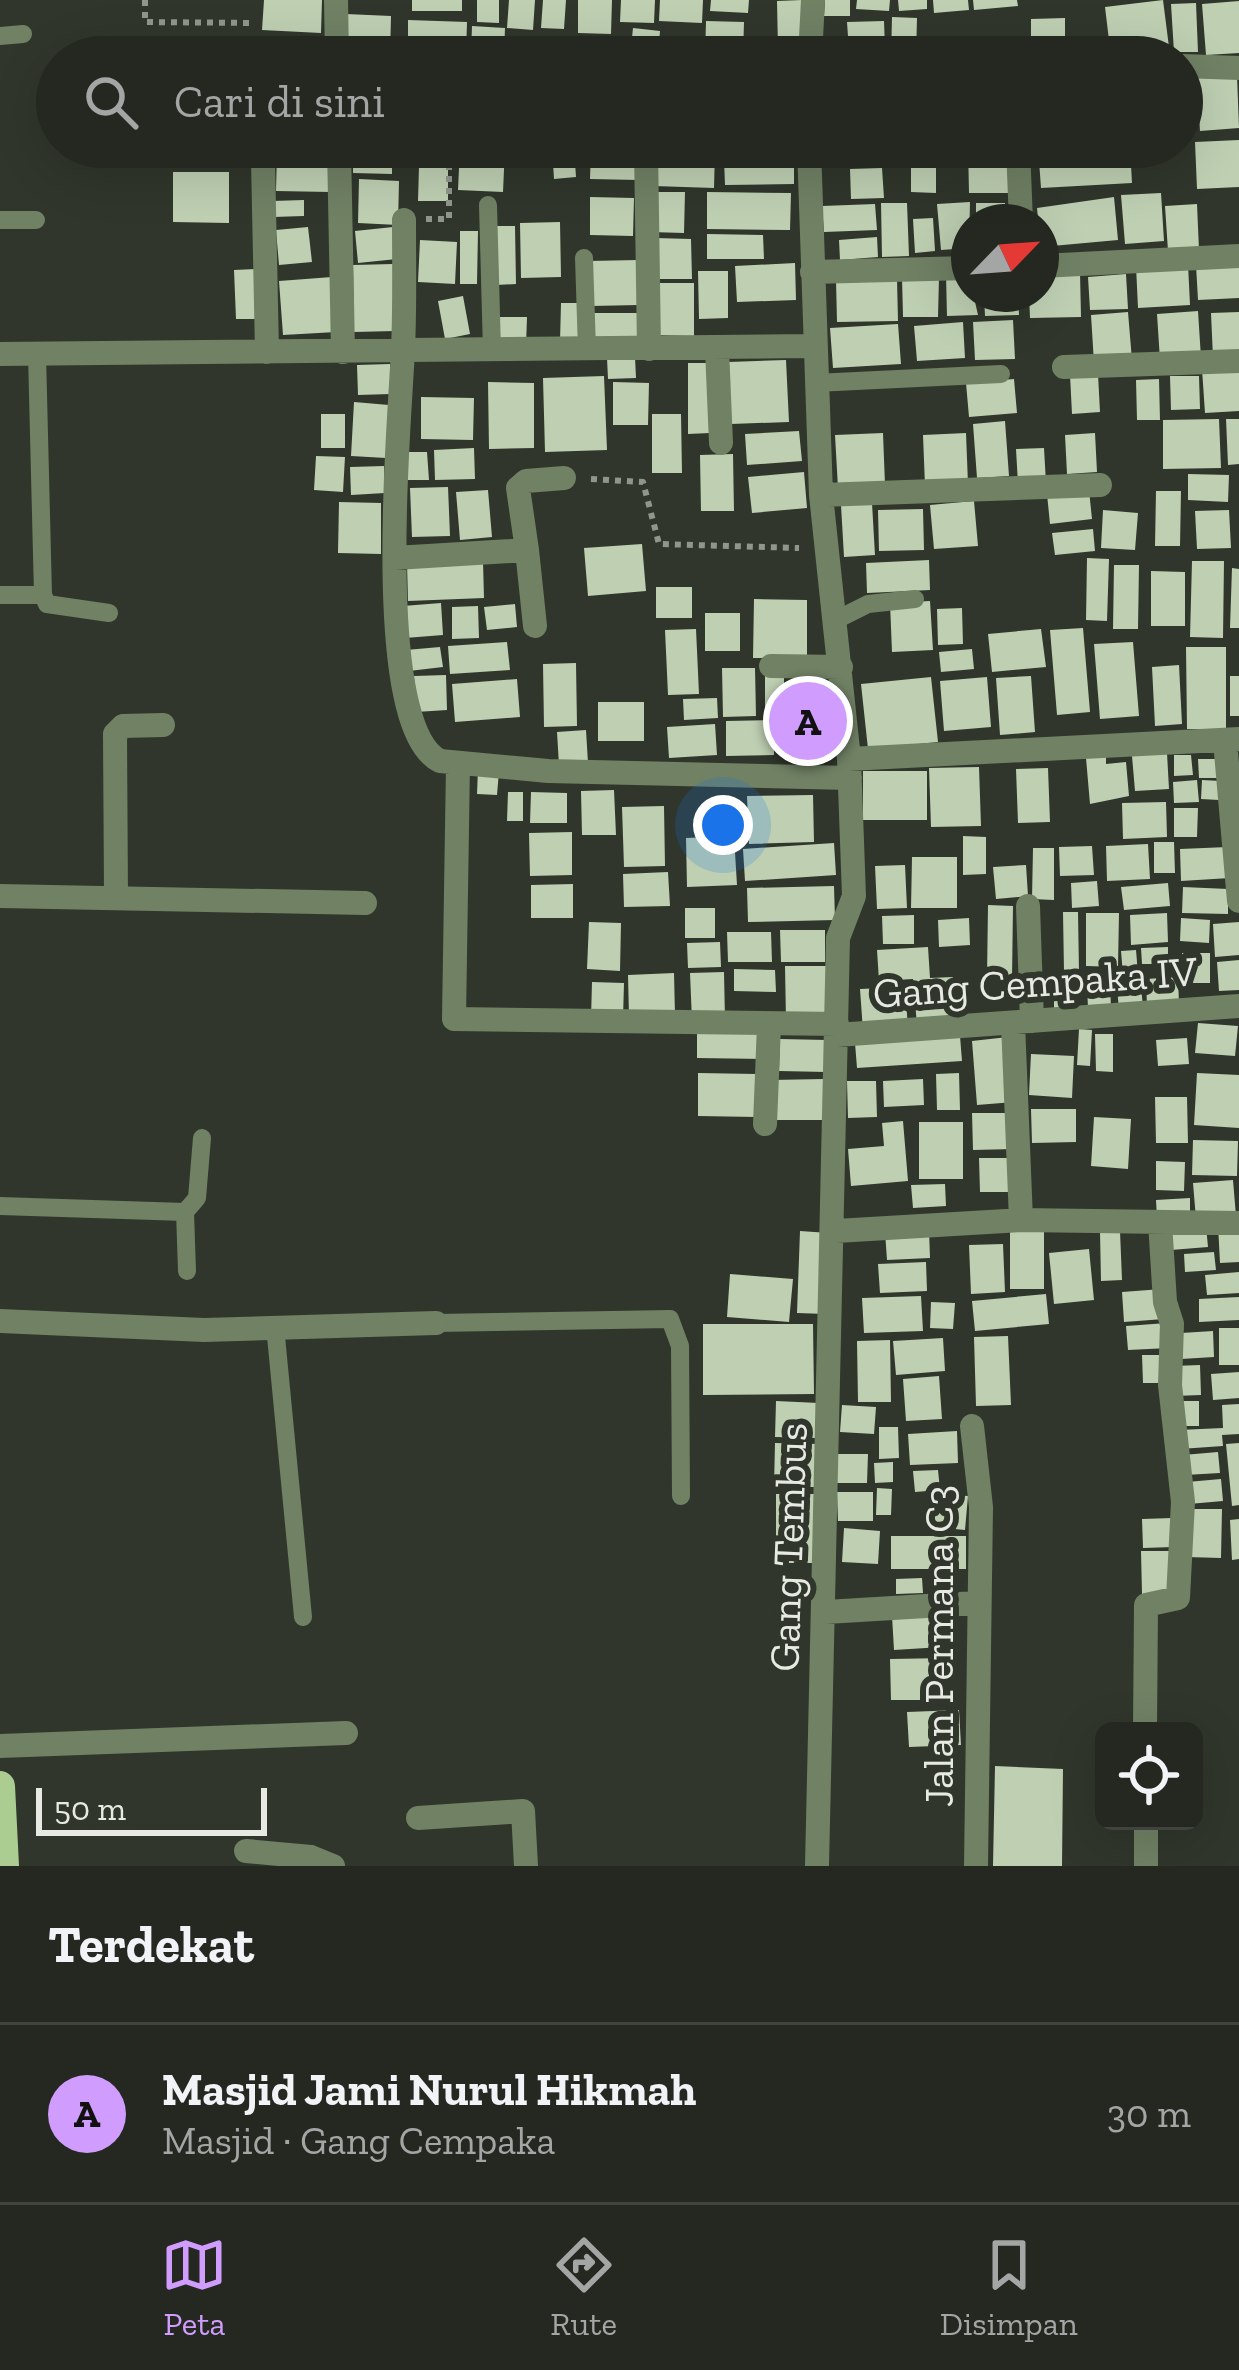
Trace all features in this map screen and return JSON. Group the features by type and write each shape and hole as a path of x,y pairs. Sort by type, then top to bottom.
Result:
{"main road":[{"path":"0,1786 4,1866"}],"street":[{"path":"336,0 337,36"},
{"path":"811,36 813,0"},
{"path":"1203,67 1239,68"},
{"path":"263,168 267,352"},
{"path":"339,168 343,352"},
{"path":"646,168 649,349"},
{"name":"Gang Tembus","path":"810,168 812,346 821,495 850,769 854,896 838,938 836,1231 817,1866"},
{"path":"1019,168 1020,204"},
{"path":"404,220 403,352 393,472 397,634 413,722 426,754 458,764 850,769 1232,740 1239,901"},
{"path":"1059,265 1239,256"},
{"path":"812,272 951,268"},
{"path":"0,354 812,346"},
{"path":"717,349 721,442"},
{"path":"1064,368 1239,361"},
{"path":"535,626 518,488 526,481 564,478"},
{"path":"821,495 1100,485"},
{"path":"395,558 527,550"},
{"path":"771,666 841,667"},
{"path":"116,895 115,734 123,726 163,725"},
{"name":"Gang Cempaka IV","path":"458,764 454,1019 837,1029 1023,1022 1239,1006"},
{"path":"0,896 365,903"},
{"path":"1021,1220 1028,907"},
{"path":"765,1124 769,1025"},
{"path":"836,1231 1021,1220 1239,1222"},
{"path":"1145,1722 1146,1605 1178,1598 1183,1502 1170,1385 1172,1324 1165,1302 1160,1222"},
{"path":"0,1321 204,1330 436,1323"},
{"name":"Jalan Permana C3","path":"972,1426 981,1507 976,1603 976,1866"},
{"path":"826,1612 976,1603"},
{"path":"0,1745 346,1733"},
{"path":"418,1818 523,1811 526,1866"},
{"path":"1146,1830 1146,1866"},
{"path":"246,1851 311,1857 332,1866"}],"lane":[{"path":"0,36 23,34"},
{"path":"488,205 492,351"},
{"path":"0,220 36,220"},
{"path":"584,258 587,350"},
{"path":"37,354 43,595 47,604 110,614"},
{"path":"815,383 1001,374"},
{"path":"0,595 43,595"},
{"path":"836,620 868,604 914,598"},
{"path":"188,1271 185,1212 197,1198 202,1138"},
{"path":"0,1206 185,1212"},
{"path":"436,1323 670,1319 680,1346 681,1496"},
{"path":"275,1327 303,1617"}],"path":[{"path":"145,0 145,22 255,23"},
{"path":"404,220 449,219 449,168"},
{"path":"564,478 643,482 658,544 827,549"}],"building":[{"path":"264,0 322,0 321,33 262,30"},
{"path":"412,0 462,0 462,11 412,11"},
{"path":"477,0 499,0 499,23 477,22"},
{"path":"509,0 535,0 533,30 507,28"},
{"path":"543,0 566,0 564,29 541,28"},
{"path":"578,0 612,0 611,34 578,33"},
{"path":"621,0 655,0 654,23 620,22"},
{"path":"660,0 703,0 702,23 659,21"},
{"path":"711,0 749,0 748,13 710,11"},
{"path":"802,0 803,36 778,36 777,1"},
{"path":"825,0 850,0 850,16 824,16"},
{"path":"857,0 890,0 889,11 856,9"},
{"path":"898,0 927,0 927,9 899,11"},
{"path":"933,0 968,0 969,10 934,13"},
{"path":"973,0 1017,0 1018,6 974,10"},
{"path":"1163,0 1168,36 1108,36 1105,7"},
{"path":"1239,1 1239,53 1206,55 1202,4"},
{"path":"1196,3 1197,36 1173,36 1171,4"},
{"path":"346,14 391,16 391,36 345,36"},
{"path":"892,17 917,18 917,36 892,36"},
{"path":"1065,18 1065,36 1031,36 1031,19"},
{"path":"408,20 467,22 467,36 408,36"},
{"path":"706,21 744,22 744,36 706,36"},
{"path":"884,21 885,36 848,36 847,22"},
{"path":"472,26 505,28 505,36 472,36"},
{"path":"633,28 660,31 660,36 632,36"},
{"path":"1237,75 1239,128 1203,131 1203,77"},
{"path":"1239,140 1239,187 1197,189 1203,142"},
{"path":"277,168 330,168 330,192 276,191"},
{"path":"353,168 392,168 392,174 353,173"},
{"path":"419,168 448,168 448,201 418,201"},
{"path":"459,168 504,168 503,192 458,190"},
{"path":"553,168 575,168 576,177 554,179"},
{"path":"590,168 639,168 639,180 590,179"},
{"path":"654,168 715,168 714,188 654,186"},
{"path":"724,168 794,168 794,184 725,185"},
{"path":"882,168 884,198 851,199 850,169"},
{"path":"911,168 936,168 936,193 911,192"},
{"path":"968,168 1013,168 1014,193 969,193"},
{"path":"1040,168 1131,168 1132,183 1041,188"},
{"path":"173,172 229,172 229,223 173,222"},
{"path":"359,179 399,181 398,225 358,223"},
{"path":"650,192 685,192 684,233 650,232"},
{"path":"707,192 791,193 790,230 707,229"},
{"path":"1161,193 1164,241 1125,244 1121,195"},
{"path":"590,197 634,198 633,236 590,235"},
{"path":"1114,197 1118,240 1059,245 1059,205"},
{"path":"304,200 304,216 273,217 272,201"},
{"path":"970,202 951,204 951,249 941,250 937,204"},
{"path":"881,203 907,203 909,256 882,257"},
{"path":"875,204 877,230 824,232 822,206"},
{"path":"1197,204 1199,250 1168,251 1165,206"},
{"path":"933,218 935,251 915,253 913,219"},
{"path":"560,222 561,277 521,278 520,223"},
{"path":"495,226 515,226 516,284 496,285"},
{"path":"308,227 312,262 279,265 276,230"},
{"path":"393,227 397,259 358,263 355,231"},
{"path":"460,231 478,231 477,284 460,284"},
{"path":"707,234 763,235 764,259 707,259"},
{"path":"877,237 878,257 840,260 839,240"},
{"path":"655,238 691,239 692,279 655,279"},
{"path":"420,240 457,242 455,284 418,282"},
{"path":"638,260 639,305 591,306 589,261"},
{"path":"795,263 796,300 737,302 735,266"},
{"path":"1239,263 1239,298 1198,300 1196,265"},
{"path":"393,264 395,331 354,332 353,265"},
{"path":"1188,264 1190,305 1138,308 1136,266"},
{"path":"258,269 260,319 236,319 234,270"},
{"path":"698,271 728,271 728,318 699,319"},
{"path":"1080,272 1081,317 1030,318 1030,312 1059,312 1059,273"},
{"path":"1126,274 1128,309 1090,310 1088,277"},
{"path":"946,275 951,275 951,312 978,315 947,316"},
{"path":"332,277 336,332 283,335 279,281"},
{"path":"902,277 939,278 938,317 903,317"},
{"path":"897,279 898,321 837,322 836,280"},
{"path":"653,283 694,283 694,336 653,335"},
{"path":"463,296 470,334 445,339 438,301"},
{"path":"561,303 580,303 578,343 560,342"},
{"path":"1198,311 1201,358 1160,360 1157,314"},
{"path":"985,312 1019,312 1019,315 985,316"},
{"path":"1128,312 1132,360 1094,363 1091,315"},
{"path":"1239,312 1239,357 1213,358 1211,313"},
{"path":"592,313 637,313 637,343 593,344"},
{"path":"500,317 527,317 526,346 499,346"},
{"path":"1013,320 1015,359 975,360 973,322"},
{"path":"963,322 965,358 917,361 914,326"},
{"path":"898,324 901,364 833,368 830,328"},
{"path":"635,357 636,378 608,379 607,358"},
{"path":"786,360 789,422 731,424 728,362"},
{"path":"688,363 710,363 710,433 688,434"},
{"path":"390,364 391,394 358,395 357,365"},
{"path":"1239,366 1239,411 1205,413 1202,369"},
{"path":"1098,374 1100,412 1072,414 1070,375"},
{"path":"604,376 607,450 545,452 543,378"},
{"path":"1170,376 1199,376 1200,409 1171,410"},
{"path":"1014,379 1017,413 969,417 966,383"},
{"path":"1159,379 1160,420 1137,420 1136,380"},
{"path":"488,382 534,383 534,448 489,449"},
{"path":"613,382 649,383 648,425 613,425"},
{"path":"421,397 474,398 473,440 421,439"},
{"path":"354,402 389,405 386,458 351,456"},
{"path":"321,414 345,414 345,448 321,448"},
{"path":"652,414 681,414 682,473 652,473"},
{"path":"1219,419 1221,468 1163,469 1163,420"},
{"path":"1226,419 1239,419 1239,464 1228,465"},
{"path":"1005,421 1009,476 977,478 973,424"},
{"path":"799,431 802,461 747,465 745,434"},
{"path":"883,433 885,485 838,488 835,435"},
{"path":"966,433 968,484 925,486 923,435"},
{"path":"1095,433 1097,472 1067,474 1065,435"},
{"path":"474,448 475,479 435,480 434,450"},
{"path":"1044,448 1046,483 1018,484 1016,449"},
{"path":"399,452 427,452 429,480 400,480"},
{"path":"733,454 734,511 701,511 700,455"},
{"path":"316,456 345,457 343,492 314,490"},
{"path":"384,466 385,493 351,495 350,467"},
{"path":"804,472 807,508 752,513 748,477"},
{"path":"1188,474 1229,475 1228,502 1188,500"},
{"path":"448,487 450,536 412,537 410,488"},
{"path":"488,490 492,537 460,540 456,492"},
{"path":"1089,490 1092,519 1050,524 1047,494"},
{"path":"1156,491 1181,491 1180,546 1155,546"},
{"path":"974,501 978,546 934,549 930,505"},
{"path":"339,502 381,503 381,554 338,553"},
{"path":"872,503 875,555 844,557 841,505"},
{"path":"923,509 924,550 879,551 878,510"},
{"path":"1103,510 1138,513 1135,550 1101,548"},
{"path":"1229,510 1231,548 1197,549 1195,511"},
{"path":"1093,529 1095,551 1055,555 1052,533"},
{"path":"642,544 646,591 588,596 584,548"},
{"path":"1087,558 1109,559 1107,621 1086,620"},
{"path":"929,560 930,590 867,593 866,563"},
{"path":"483,561 484,598 408,601 407,563"},
{"path":"1192,561 1224,561 1223,638 1190,637"},
{"path":"1114,565 1139,565 1138,629 1113,629"},
{"path":"1232,568 1239,569 1239,628 1230,628"},
{"path":"1151,571 1185,572 1185,626 1151,626"},
{"path":"656,587 692,587 692,618 656,618"},
{"path":"754,599 807,600 807,658 753,658"},
{"path":"930,601 933,650 892,652 890,603"},
{"path":"441,603 443,635 405,638 403,606"},
{"path":"515,604 517,627 487,630 484,607"},
{"path":"478,606 479,638 452,639 452,607"},
{"path":"962,608 963,644 938,645 937,609"},
{"path":"705,613 740,613 740,651 705,651"},
{"path":"1083,628 1090,712 1057,715 1050,630"},
{"path":"696,629 699,694 668,695 665,630"},
{"path":"1041,629 1046,667 992,672 988,634"},
{"path":"507,642 510,670 450,674 448,646"},
{"path":"1133,642 1139,716 1100,719 1094,644"},
{"path":"440,647 443,667 409,671 406,650"},
{"path":"1186,647 1226,647 1226,729 1187,729"},
{"path":"972,649 974,669 941,672 939,652"},
{"path":"576,663 577,726 544,727 543,664"},
{"path":"1179,665 1182,724 1155,726 1152,667"},
{"path":"722,668 755,668 756,716 723,717"},
{"path":"446,675 447,710 416,712 414,676"},
{"path":"765,676 784,676 784,711 765,711"},
{"path":"1031,676 1035,732 1000,735 996,678"},
{"path":"1230,676 1239,676 1239,716 1230,716"},
{"path":"931,677 938,742 868,749 861,684"},
{"path":"987,677 991,727 944,731 940,681"},
{"path":"517,679 520,717 455,722 452,684"},
{"path":"828,681 831,759 788,760 785,682"},
{"path":"717,698 718,718 684,720 683,699"},
{"path":"598,702 644,702 644,741 598,741"},
{"path":"774,720 774,755 726,756 726,721"},
{"path":"715,724 717,755 669,758 667,727"},
{"path":"586,730 588,763 559,765 557,732"},
{"path":"1167,753 1169,789 1135,791 1132,756"},
{"path":"1174,755 1191,755 1193,775 1174,776"},
{"path":"1106,756 1106,764 1126,762 1129,796 1090,804 1086,758"},
{"path":"1198,759 1224,759 1224,778 1199,778"},
{"path":"979,767 981,826 931,827 929,768"},
{"path":"1048,768 1050,822 1018,823 1016,769"},
{"path":"478,769 499,771 497,795 477,794"},
{"path":"863,771 927,771 927,820 863,820"},
{"path":"1197,780 1199,802 1174,803 1173,782"},
{"path":"1202,780 1221,781 1219,800 1201,799"},
{"path":"614,790 616,835 582,835 581,791"},
{"path":"508,792 523,792 523,821 507,821"},
{"path":"531,792 567,793 567,823 530,823"},
{"path":"813,795 814,842 749,844 747,796"},
{"path":"1166,802 1167,837 1123,839 1122,803"},
{"path":"664,806 665,866 624,867 622,807"},
{"path":"1174,808 1198,808 1197,837 1174,837"},
{"path":"572,832 572,875 530,876 529,833"},
{"path":"734,836 737,885 687,887 686,838"},
{"path":"963,836 986,837 986,874 963,875"},
{"path":"1154,842 1174,842 1175,873 1154,873"},
{"path":"834,843 836,875 745,881 743,849"},
{"path":"1148,844 1150,879 1107,881 1106,846"},
{"path":"1092,846 1094,875 1060,876 1059,847"},
{"path":"1228,847 1230,878 1181,881 1180,849"},
{"path":"1033,848 1054,848 1054,900 1032,899"},
{"path":"912,857 957,857 957,908 911,908"},
{"path":"905,865 907,908 877,909 875,866"},
{"path":"1026,865 1028,896 996,899 993,867"},
{"path":"668,872 670,906 624,907 623,874"},
{"path":"1097,881 1099,906 1072,908 1071,883"},
{"path":"1168,883 1170,906 1124,910 1121,887"},
{"path":"573,884 573,918 531,918 531,885"},
{"path":"834,886 835,920 748,922 747,888"},
{"path":"1183,887 1228,889 1228,914 1182,913"},
{"path":"988,905 1013,906 1012,979 987,978"},
{"path":"685,908 715,908 715,938 685,938"},
{"path":"1063,912 1078,912 1079,972 1064,972"},
{"path":"1086,913 1119,913 1118,967 1086,966"},
{"path":"1167,913 1168,942 1131,945 1130,915"},
{"path":"914,915 914,944 883,944 882,916"},
{"path":"969,918 970,945 939,947 938,920"},
{"path":"1181,918 1210,920 1209,943 1180,941"},
{"path":"589,922 621,923 620,971 587,969"},
{"path":"1239,922 1239,955 1215,957 1213,924"},
{"path":"780,930 825,930 825,962 781,962"},
{"path":"727,932 771,932 772,962 728,962"},
{"path":"720,942 721,967 688,968 687,943"},
{"path":"928,947 930,978 953,977 956,1022 917,1025 913,979 879,981 877,950"},
{"path":"1168,947 1168,964 1142,964 1141,948"},
{"path":"1136,950 1138,974 1123,975 1121,951"},
{"path":"1182,953 1210,953 1210,983 1182,983"},
{"path":"1239,960 1239,990 1219,991 1217,962"},
{"path":"785,966 826,966 827,1020 786,1021"},
{"path":"734,969 775,970 776,992 734,991"},
{"path":"724,972 725,1021 692,1021 690,973"},
{"path":"674,973 675,1015 629,1017 628,975"},
{"path":"1178,977 1179,1004 1147,1006 1146,979"},
{"path":"592,982 624,983 623,1019 591,1019"},
{"path":"1054,983 1078,984 1078,1013 1054,1012"},
{"path":"1110,985 1111,1007 1088,1008 1087,986"},
{"path":"1141,985 1143,1008 1119,1010 1117,987"},
{"path":"905,987 908,1028 863,1031 860,989"},
{"path":"1198,1023 1238,1026 1235,1056 1195,1053"},
{"path":"697,1027 765,1028 765,1059 697,1058"},
{"path":"1079,1029 1092,1030 1090,1066 1077,1065"},
{"path":"1095,1034 1113,1034 1113,1072 1096,1071"},
{"path":"960,1036 962,1061 857,1068 855,1043"},
{"path":"1008,1037 1014,1102 977,1105 972,1041"},
{"path":"1187,1038 1189,1064 1158,1066 1156,1040"},
{"path":"780,1039 827,1040 826,1072 779,1071"},
{"path":"1031,1054 1074,1056 1072,1098 1029,1095"},
{"path":"698,1073 757,1074 757,1117 698,1116"},
{"path":"959,1073 960,1110 937,1110 936,1074"},
{"path":"1197,1073 1239,1075 1239,1128 1194,1125"},
{"path":"824,1079 824,1120 771,1120 771,1080"},
{"path":"923,1079 924,1105 884,1107 883,1081"},
{"path":"847,1081 876,1081 877,1117 848,1118"},
{"path":"1155,1097 1187,1097 1188,1143 1156,1143"},
{"path":"1031,1109 1076,1109 1076,1142 1032,1143"},
{"path":"972,1113 1014,1113 1014,1149 973,1150"},
{"path":"1094,1117 1131,1119 1128,1169 1091,1166"},
{"path":"903,1121 908,1181 851,1186 848,1149 884,1146 882,1123"},
{"path":"919,1122 963,1122 963,1179 919,1179"},
{"path":"1193,1140 1238,1141 1237,1176 1192,1175"},
{"path":"979,1158 1016,1158 1016,1192 980,1192"},
{"path":"1156,1161 1185,1162 1184,1191 1156,1190"},
{"path":"1233,1180 1236,1216 1196,1219 1193,1183"},
{"path":"945,1184 946,1206 913,1208 911,1185"},
{"path":"1190,1198 1190,1217 1157,1219 1156,1200"},
{"path":"1239,1224 1239,1262 1220,1263 1218,1225"},
{"path":"1206,1226 1208,1247 1171,1250 1169,1229"},
{"path":"929,1230 930,1258 887,1260 885,1232"},
{"path":"800,1231 829,1233 826,1314 797,1313"},
{"path":"1120,1231 1122,1280 1101,1281 1100,1232"},
{"path":"1010,1232 1044,1232 1044,1289 1010,1289"},
{"path":"1003,1244 1005,1292 971,1294 969,1245"},
{"path":"1089,1249 1094,1300 1054,1304 1049,1253"},
{"path":"1214,1252 1216,1270 1185,1272 1184,1254"},
{"path":"926,1262 927,1291 880,1293 878,1264"},
{"path":"1239,1272 1239,1293 1207,1295 1205,1275"},
{"path":"730,1274 793,1279 789,1322 727,1317"},
{"path":"1162,1289 1164,1319 1124,1322 1122,1292"},
{"path":"1046,1294 1049,1324 975,1331 972,1301"},
{"path":"921,1296 923,1331 864,1333 862,1298"},
{"path":"1239,1297 1239,1320 1199,1322 1199,1299"},
{"path":"931,1302 955,1303 953,1329 930,1328"},
{"path":"1167,1323 1169,1348 1128,1350 1126,1326"},
{"path":"703,1324 813,1324 814,1394 703,1395"},
{"path":"1219,1328 1239,1328 1239,1365 1219,1365"},
{"path":"1213,1331 1214,1357 1181,1359 1181,1333"},
{"path":"1008,1336 1011,1405 976,1406 974,1337"},
{"path":"943,1338 945,1371 896,1375 893,1341"},
{"path":"890,1340 891,1402 858,1402 857,1341"},
{"path":"1142,1355 1166,1355 1166,1383 1143,1383"},
{"path":"1200,1365 1201,1395 1174,1396 1173,1366"},
{"path":"1239,1372 1239,1398 1213,1400 1211,1374"},
{"path":"939,1376 942,1419 906,1421 903,1379"},
{"path":"776,1401 819,1403 818,1438 775,1437"},
{"path":"1178,1401 1199,1401 1199,1426 1178,1426"},
{"path":"1239,1404 1239,1434 1222,1435 1223,1446 1180,1449 1179,1430 1223,1428 1222,1405"},
{"path":"842,1405 876,1407 874,1434 840,1432"},
{"path":"879,1427 898,1427 899,1458 879,1459"},
{"path":"957,1431 958,1463 910,1465 908,1434"},
{"path":"775,1443 819,1444 818,1487 774,1487"},
{"path":"1239,1443 1239,1505 1232,1506 1226,1444"},
{"path":"1218,1452 1220,1473 1185,1475 1183,1455"},
{"path":"837,1454 868,1454 867,1483 837,1483"},
{"path":"893,1462 893,1482 875,1483 874,1463"},
{"path":"938,1470 940,1490 915,1492 913,1471"},
{"path":"1221,1479 1223,1501 1189,1504 1187,1482"},
{"path":"877,1488 892,1489 891,1515 876,1515"},
{"path":"837,1492 873,1492 873,1521 838,1521"},
{"path":"776,1494 819,1494 819,1563 776,1563"},
{"path":"937,1494 968,1496 965,1530 934,1527"},
{"path":"1187,1509 1222,1509 1221,1558 1187,1557"},
{"path":"1172,1518 1173,1547 1143,1548 1142,1519"},
{"path":"1239,1519 1239,1559 1232,1560 1230,1520"},
{"path":"844,1528 880,1531 878,1564 842,1562"},
{"path":"891,1536 966,1536 966,1569 891,1569"},
{"path":"1141,1551 1173,1551 1175,1592 1142,1594"},
{"path":"922,1578 923,1593 896,1594 896,1579"},
{"path":"940,1613 942,1647 894,1650 892,1616"},
{"path":"947,1658 948,1700 891,1700 890,1659"},
{"path":"959,1710 961,1745 909,1747 907,1712"},
{"path":"995,1766 1063,1769 1062,1866 993,1866"}],"place":[{"name":"Masjid Jami Nurul Hikmah","path":"808,721"}]}
